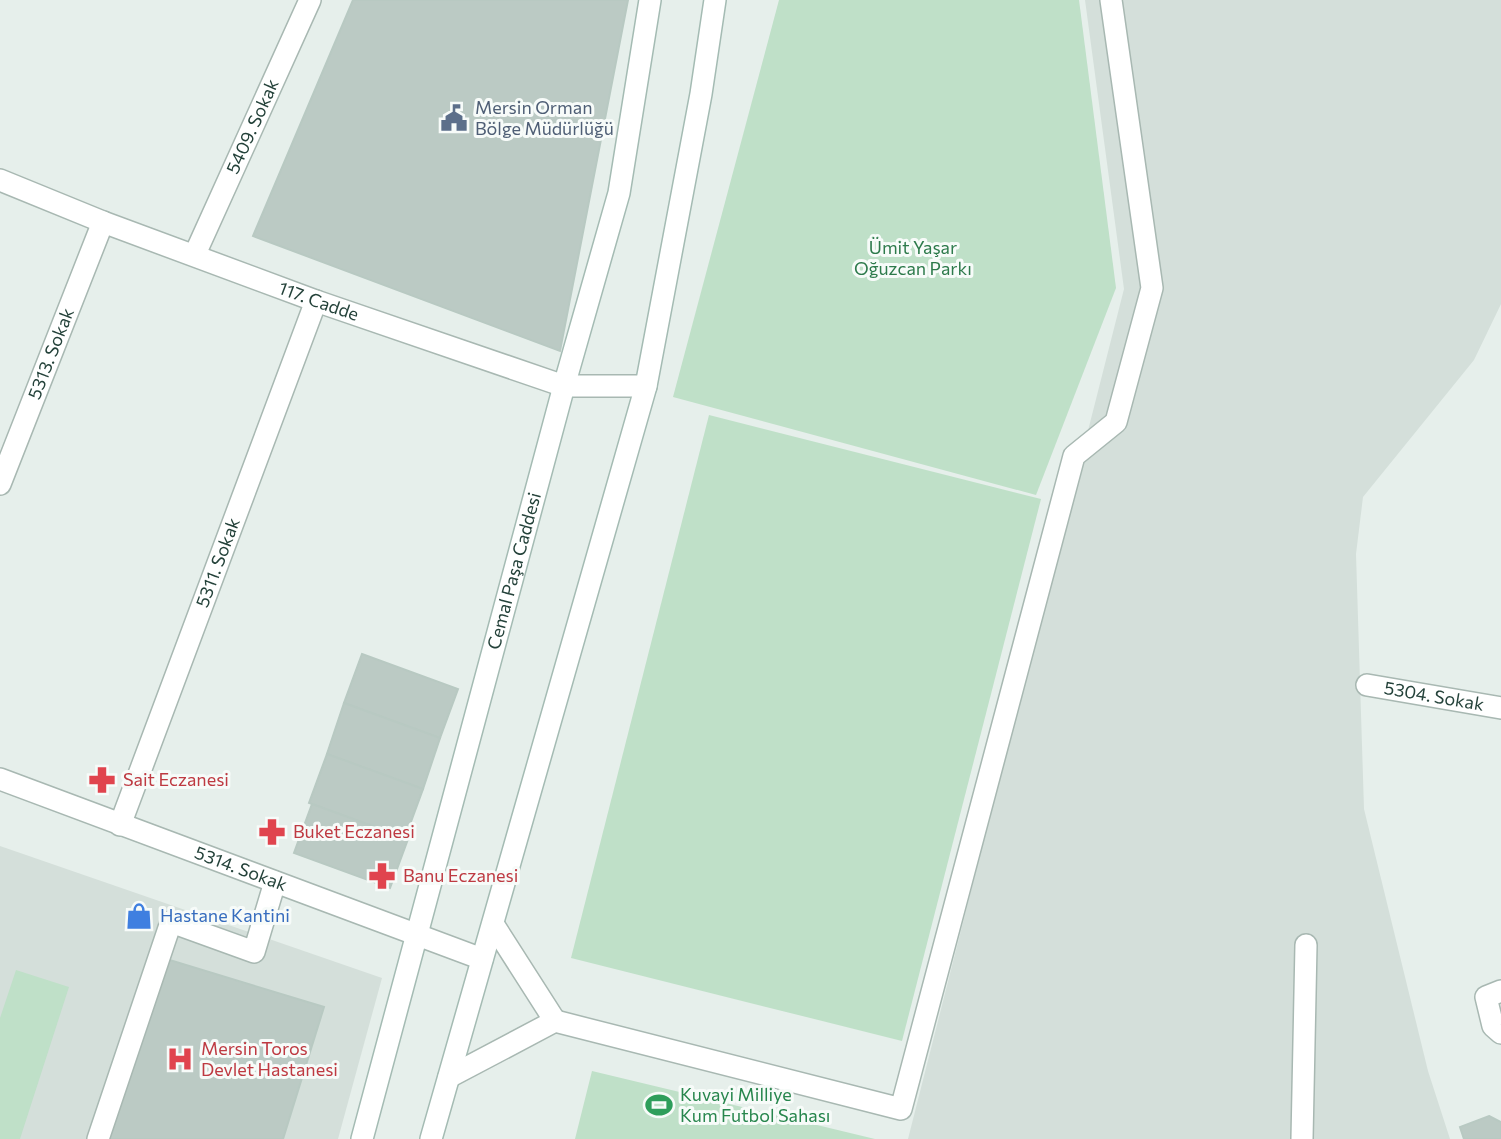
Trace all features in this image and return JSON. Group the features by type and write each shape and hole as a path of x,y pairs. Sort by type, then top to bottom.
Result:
{"street":[{"name":"5409. Sokak","path":"195,254 310,0"},
{"name":"Cemal Paşa Caddesi","path":"362,1139 564,386 620,193 650,0"},
{"path":"431,1139 646,386 701,94 715,0"},
{"path":"449,1077 555,1021 901,1109 1074,456 1116,422 1152,288 1111,0"},
{"name":"117. Cadde","path":"0,180 103,222 316,301 564,386 646,386"},
{"name":"5313. Sokak","path":"0,484 103,222"},
{"name":"5311. Sokak","path":"121,825 316,301"},
{"name":"5304. Sokak","path":"1367,685 1501,708"},
{"name":"5314. Sokak","path":"0,779 482,959"},
{"path":"98,1139 171,922 254,952 275,882"},
{"path":"493,924 555,1021"},
{"path":"1302,1139 1306,945"},
{"path":"1501,991 1486,997 1493,1026 1501,1033"}],"shaded area":[{"path":"1085,0 1501,0 1501,304 1474,360 1363,497 1356,554 1364,809 1428,1071 1450,1139 908,1139 1124,289"},
{"name":"Mersin Toros Devlet Hastanesi","path":"0,846 382,978 338,1139 0,1139"}],"green space":[{"name":"Ümit Yaşar Oğuzcan Parkı","path":"779,0 1079,0 1116,288 1036,495 673,397"},
{"path":"709,415 1041,499 902,1041 571,958"},
{"path":"16,970 69,987 20,1139 0,1139 0,1018"},
{"name":"Kuvayi Milliye Kum Futbol Sahası","path":"592,1071 875,1139 575,1139"}],"building":[{"name":"Mersin Orman Bölge Müdürlüğü","path":"353,0 628,0 560,351 253,236"},
{"path":"362,654 458,689 440,738 344,703"},
{"path":"344,703 440,738 423,789 327,754"},
{"path":"327,754 423,789 405,838 309,803"},
{"path":"312,804 408,839 390,888 294,853"},
{"path":"163,958 324,1007 283,1139 106,1139"},
{"path":"1489,1116 1501,1122 1501,1139 1464,1139 1460,1127"}],"place":[{"name":"Mersin Orman Bölge Müdürlüğü","path":"454,118"},
{"name":"Sait Eczanesi","path":"102,780"},
{"name":"Buket Eczanesi","path":"272,832"},
{"name":"Banu Eczanesi","path":"382,876"},
{"name":"Hastane Kantini","path":"139,916"},
{"name":"Mersin Toros Devlet Hastanesi","path":"180,1059"},
{"name":"Kuvayi Milliye Kum Futbol Sahası","path":"659,1105"}]}
